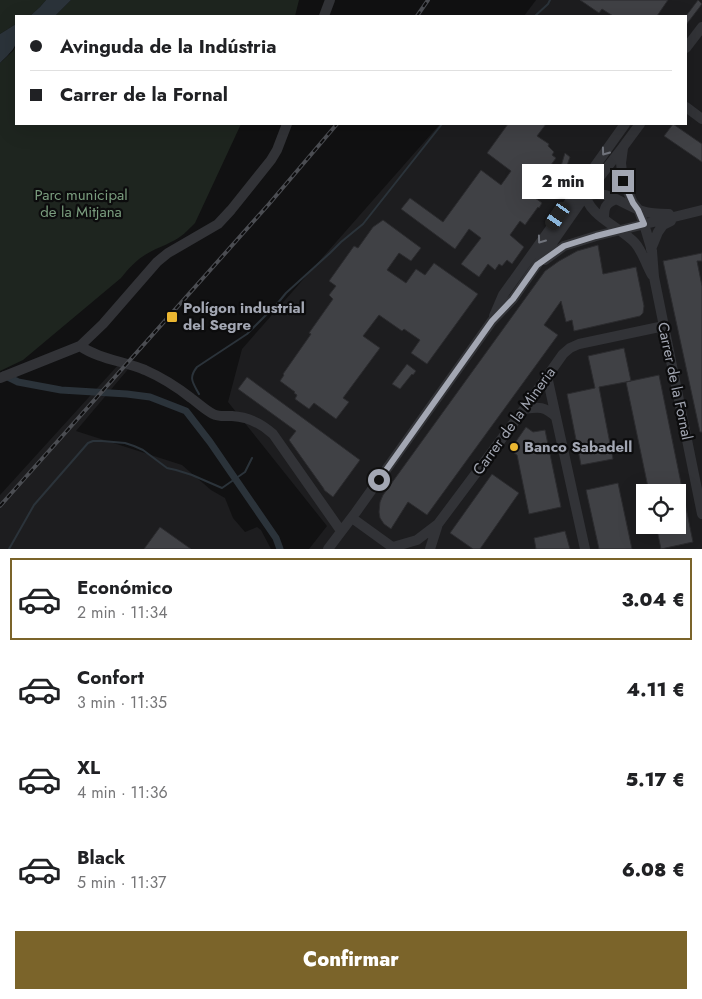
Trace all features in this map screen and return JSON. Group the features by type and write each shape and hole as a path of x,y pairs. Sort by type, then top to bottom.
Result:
{"street":[{"path":"324,15 330,0"},
{"path":"687,48 702,27"},
{"path":"687,109 702,119"},
{"path":"0,378 80,346 103,324 148,271 168,253 218,224 225,217 271,160 288,125"},
{"path":"492,321 503,294 624,125"},
{"path":"328,549 492,321 513,299 585,196 639,125"},
{"name":"Carrer de la Fornal","path":"623,147 621,164 623,181 644,224 652,249 654,278 702,514"},
{"path":"584,180 585,196"},
{"path":"570,201 597,194 609,195 638,210 656,214 688,214"},
{"name":"Carrer de la Fornal","path":"585,196 591,209 631,239 637,246 654,278"},
{"path":"604,219 604,210 608,203 616,199"},
{"path":"537,265 564,246 619,230 702,210"},
{"path":"640,252 652,249 658,232 663,225 688,214"},
{"name":"Carrer de la Mineria","path":"394,548 416,544 438,524 563,354 570,348 579,344 664,326"},
{"path":"80,346 101,356 127,363 152,373 212,414 250,418 262,425 272,434 341,531"},
{"path":"547,376 585,549"},
{"path":"524,408 542,407 556,416"},
{"path":"352,518 394,548"},
{"name":"Carrer de la Mineria","path":"430,549 438,524"}],"shaded area":[{"path":"46,0 71,0 56,15 31,15"},
{"path":"536,0 702,0 702,549 309,549 327,526 228,402 242,349 439,125 687,125 687,15 525,15"},
{"path":"15,25 15,46 0,63 0,34"},
{"path":"119,364 130,367 76,431 182,465 211,490 225,498 233,518 245,532 257,527 261,530 271,549 0,549 0,495"}],"green space":[{"path":"0,0 46,0 31,15 15,15 15,25 0,34"},
{"path":"71,0 299,0 295,15 56,15"},
{"name":"Parc municipal de la Mitjana","path":"15,48 15,125 241,125 195,223 178,238 138,260 121,278 23,360 0,371 0,63"}],"building":[{"path":"580,0 668,0 658,15 611,15 602,9 599,13"},
{"path":"698,0 702,4 687,24 687,15"},
{"path":"507,125 545,125 537,136 549,144 548,146 554,152 552,155 556,158 540,180 534,175 523,189 542,203 525,225 520,221 510,235 524,247 512,264 507,260 502,266 499,264 495,270 488,264 479,277 461,264 481,238 469,229 455,249 401,209 410,198 443,222 481,170 501,185 511,171 487,153"},
{"path":"672,125 674,125 702,144 702,162 664,136"},
{"path":"565,153 570,157 563,177 558,176"},
{"path":"383,220 421,248 411,261 399,253 387,270 406,283 416,269 425,275 434,263 478,294 427,364 411,353 420,340 404,329 402,331 379,315 363,336 380,348 343,398 349,402 336,419 314,403 309,409 295,399 297,395 295,392 280,381 311,334 309,333 333,299 329,295 336,286 329,281 354,246 358,248 373,227"},
{"path":"598,245 603,274 636,267 644,306 643,313 640,316 574,331 572,320 566,322 561,301 544,325 558,335 427,515 408,502 391,529 384,524 379,512 383,495 545,271 577,251"},
{"path":"702,253 702,261 697,261 702,286 702,432 700,432 663,261"},
{"path":"624,348 631,381 599,387 613,459 581,465 567,394 595,388 588,356"},
{"path":"407,364 416,371 400,389 392,384"},
{"path":"659,375 681,484 647,484 626,382"},
{"path":"247,377 360,460 333,497 324,490 289,440 296,431 238,389"},
{"path":"526,427 533,432 545,430 561,507 529,514 517,455 510,450"},
{"path":"492,474 519,493 480,549 473,549 450,533"},
{"path":"618,483 632,549 599,549 586,490"},
{"path":"686,508 693,542 661,549 658,534 686,534"},
{"path":"160,527 191,549 144,549"},
{"path":"565,531 570,549 536,549 534,538"}],"waterway":[{"path":"536,15 550,0"},
{"path":"199,394 193,384 192,377 197,367 247,334 286,293 363,224 441,125"},
{"path":"4,375 18,382 61,390 150,397 186,411 210,442 276,538 280,549"},
{"path":"9,549 34,505 88,443 93,441 125,443 134,446 143,450 167,468 192,475 222,488 245,472 252,458"}],"railway":[{"path":"418,15 428,0"},
{"path":"0,506 269,204 336,125"}],"place":[{"name":"Polígon industrial del Segre","path":"172,317"},
{"name":"Banco Sabadell","path":"514,447"}],"route":[{"path":"379,480 492,321 513,299 537,265 564,246 644,224 623,181"}]}
